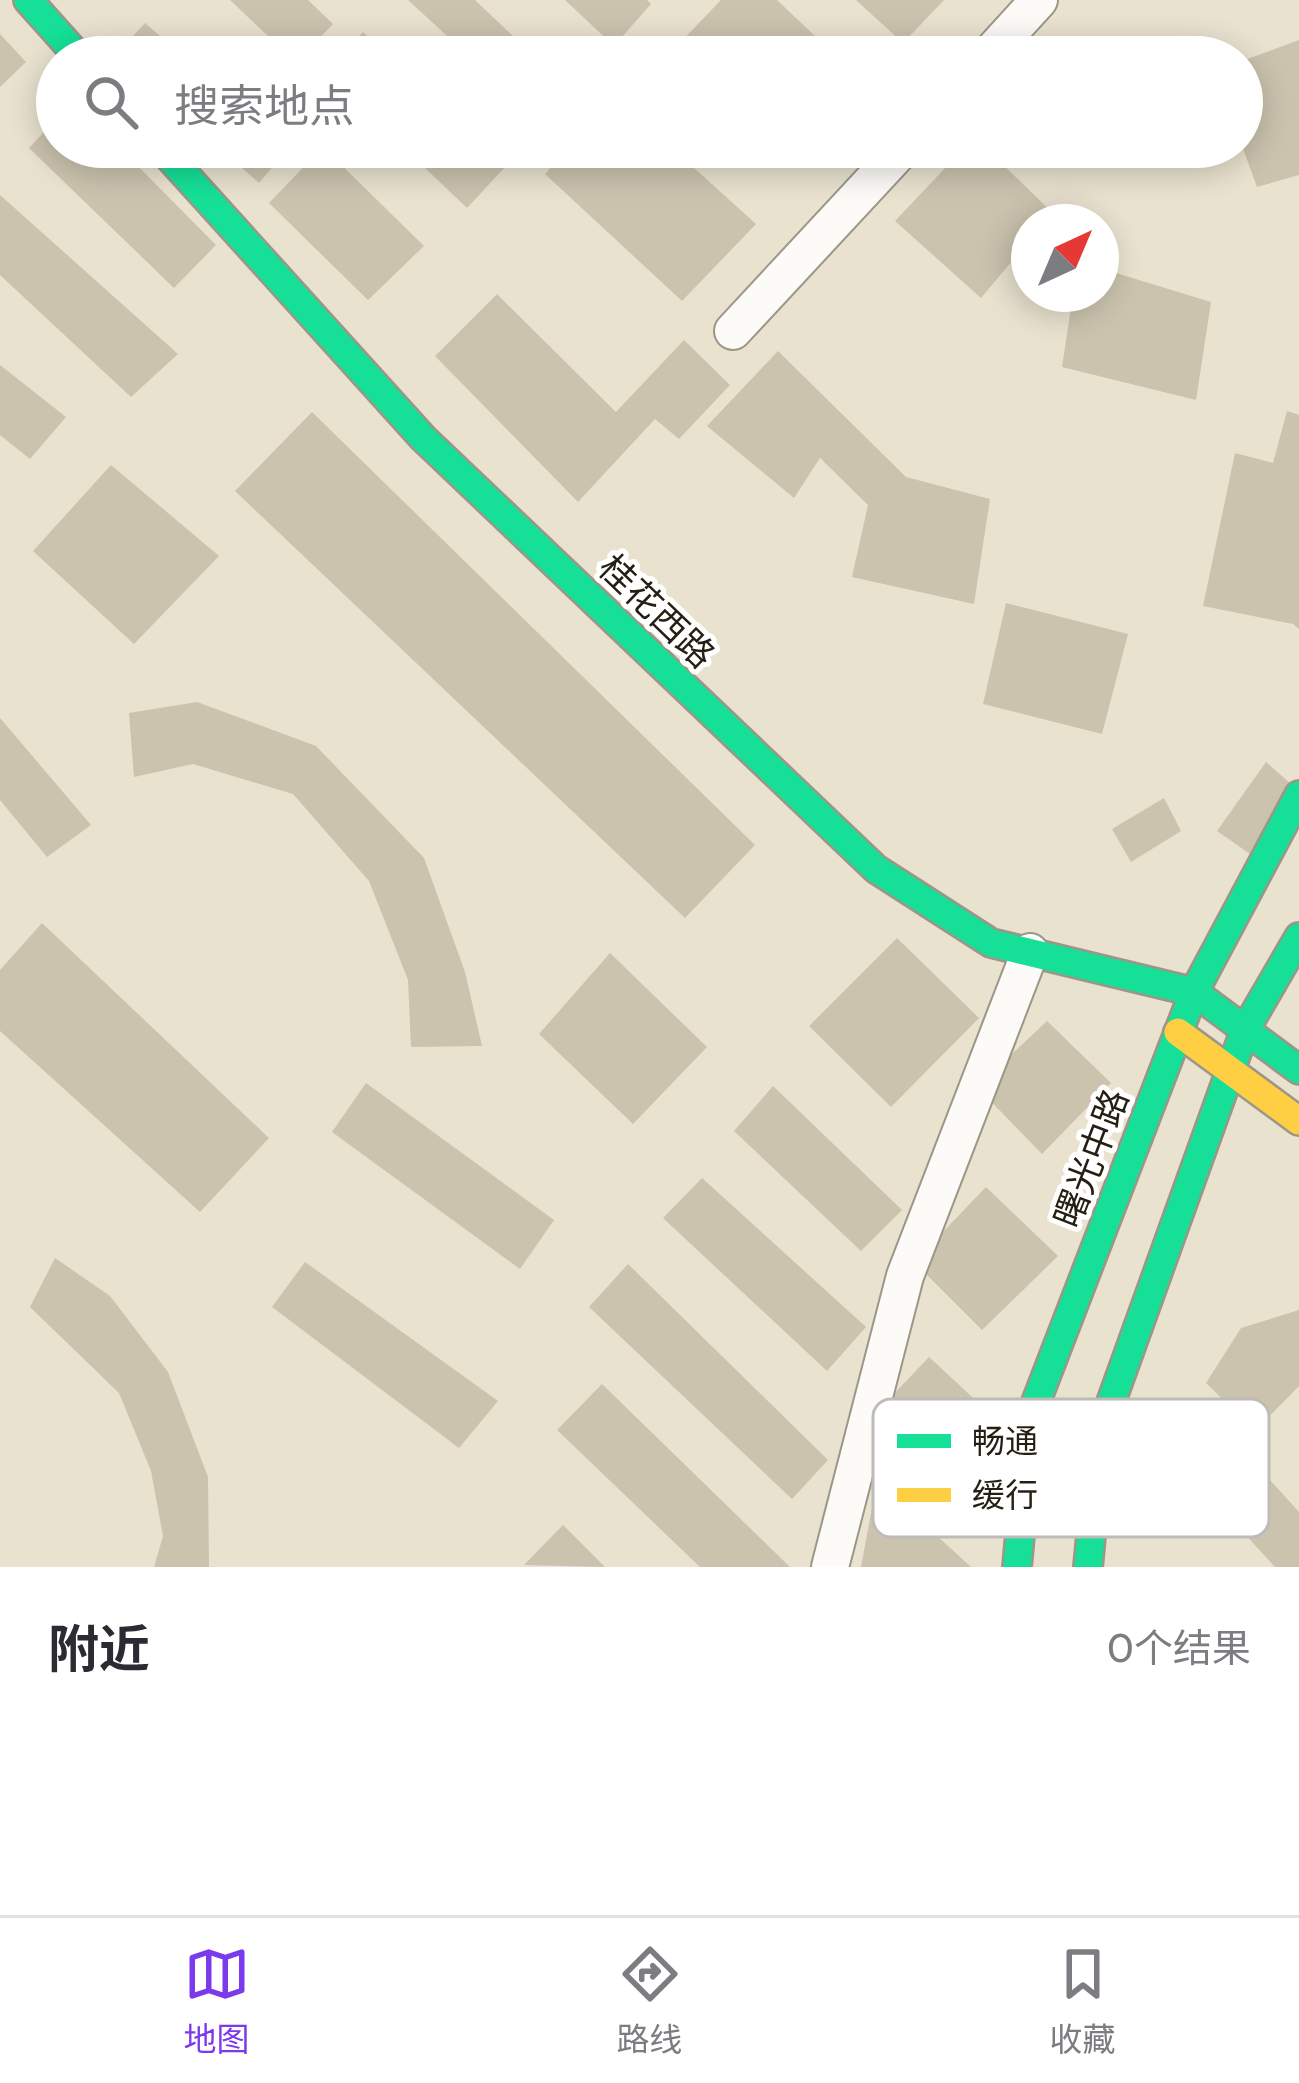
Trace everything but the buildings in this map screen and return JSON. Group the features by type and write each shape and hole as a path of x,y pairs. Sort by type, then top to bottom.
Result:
{"street":[{"path":"28,0 60,36"},
{"path":"1007,36 1040,0"},
{"name":"桂花西路","path":"179,168 423,438 876,869 991,943 1194,992"},
{"path":"734,331 885,168"},
{"name":"曙光中路","path":"1037,1399 1194,992 1299,795"},
{"path":"1112,1399 1245,1030 1299,937"},
{"path":"873,1399 905,1276 1030,952"},
{"path":"1194,992 1299,1070"},
{"path":"1178,1032 1299,1121"},
{"path":"830,1567 873,1400"},
{"name":"曙光中路","path":"1017,1567 1020,1537"},
{"path":"1088,1567 1091,1537"}],"traffic: fast":[{"path":"28,0 60,36"},
{"path":"179,168 423,438 876,869 991,943 1194,992"},
{"path":"1037,1399 1194,992 1299,795"},
{"path":"1112,1399 1245,1030 1299,937"},
{"path":"1194,992 1299,1070"},
{"path":"1017,1567 1020,1537"},
{"path":"1088,1567 1091,1537"}],"traffic: slow":[{"path":"1178,1032 1299,1121"}]}
